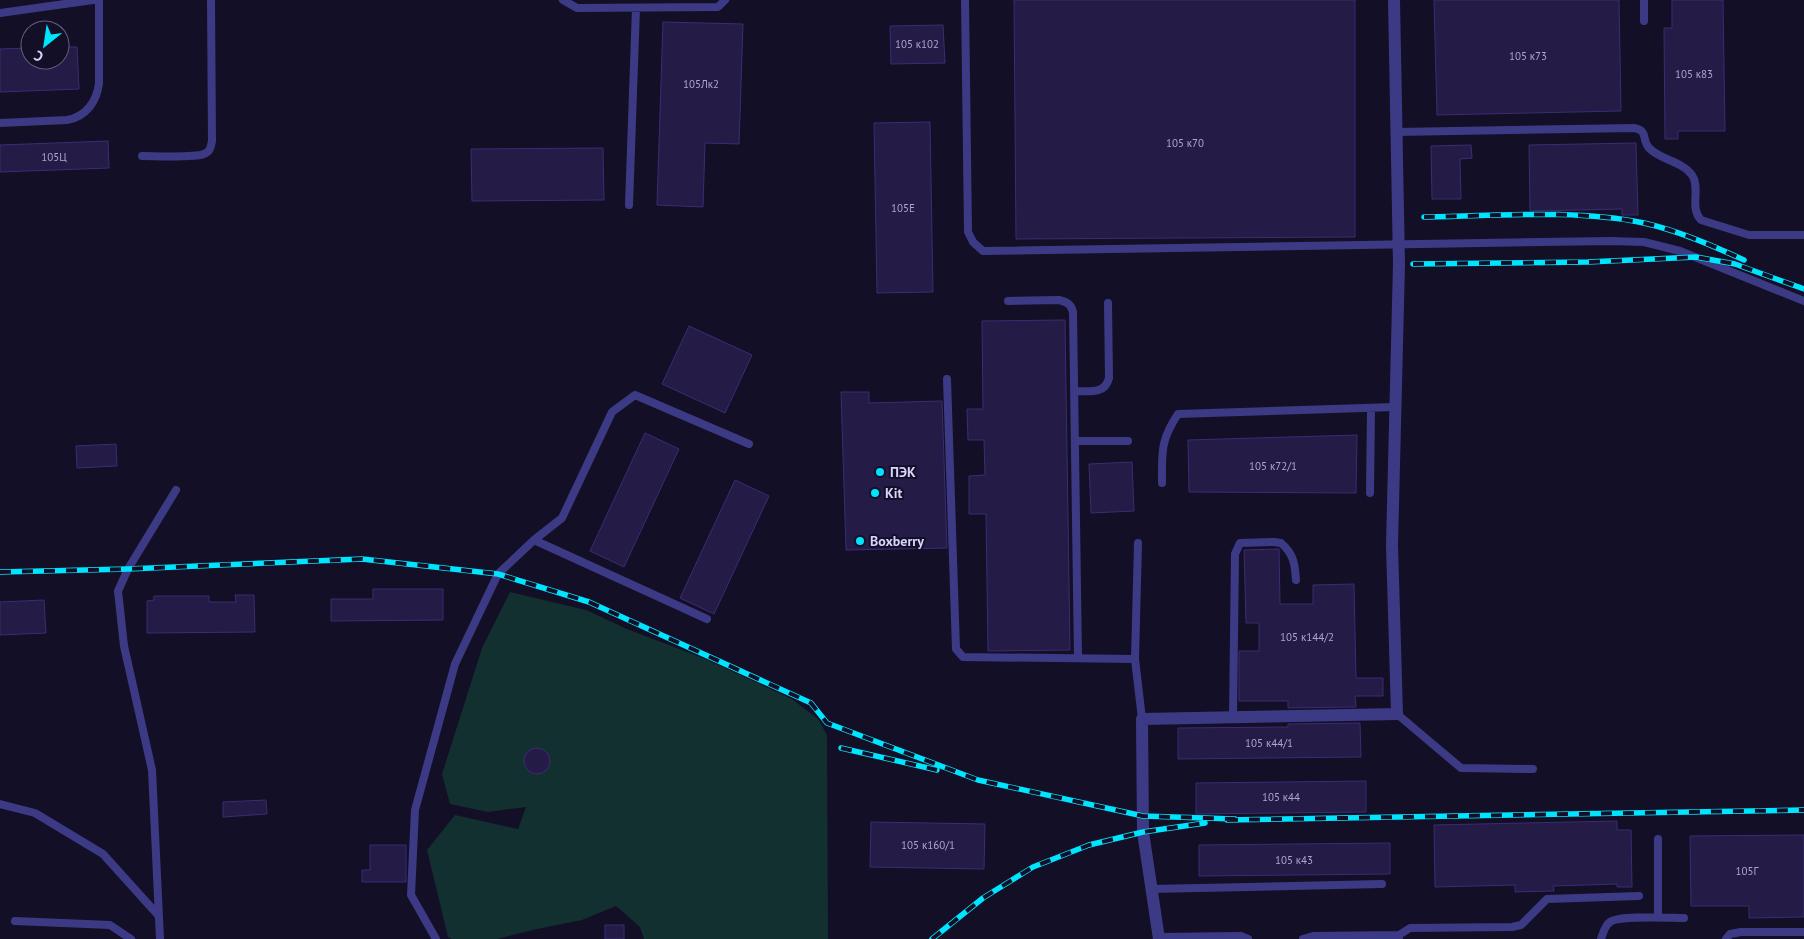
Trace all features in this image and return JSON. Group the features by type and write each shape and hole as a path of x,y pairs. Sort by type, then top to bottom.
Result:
{"street":[{"path":"1159,938 1143,832 1142,718 1397,714 1392,545 1399,264 1394,0"}],"lane":[{"path":"0,12 93,0"},
{"path":"0,123 67,120 78,118 85,112 95,99 99,83 99,0"},
{"path":"142,156 206,154 211,149 211,0"},
{"path":"563,0 577,8 718,7 725,0"},
{"path":"965,0 968,232 973,242 983,251 1398,243 1644,242 1680,251 1804,301"},
{"path":"1644,0 1644,21"},
{"path":"629,205 636,8"},
{"path":"1396,132 1640,129 1643,132 1646,146 1683,168 1692,176 1696,216 1701,220 1749,235 1804,235"},
{"path":"1008,301 1059,300 1067,302 1072,307 1073,312 1078,658"},
{"path":"1074,391 1099,391 1105,389 1108,385 1108,303"},
{"path":"947,379 956,649 958,654 963,657 1135,660"},
{"path":"436,939 411,895 415,810 455,664 498,574 534,540 562,518 612,412 634,395 749,444"},
{"path":"1162,483 1162,446 1170,426 1178,414 1395,407"},
{"path":"1370,493 1371,408"},
{"path":"1075,441 1128,441"},
{"path":"160,939 152,770 124,646 118,591 128,569 176,490"},
{"path":"534,540 708,619"},
{"path":"1234,717 1236,548 1240,543 1247,542 1281,543 1286,547 1295,563 1296,580"},
{"path":"1138,543 1135,660 1142,718"},
{"path":"1397,714 1461,768 1533,769"},
{"path":"0,804 35,813 103,854 158,915"},
{"path":"1658,839 1658,918"},
{"path":"1152,889 1382,884"},
{"path":"1303,939 1313,936 1398,937 1410,928 1512,927 1521,925 1547,899 1638,896"},
{"path":"1601,939 1604,929 1610,921 1622,918 1684,918"},
{"path":"15,922 110,925 131,939"},
{"path":"1726,939 1730,934 1741,932 1804,932"},
{"path":"1159,938 1241,936 1248,939"}],"green space":[{"path":"510,592 586,610 627,629 703,658 792,699 818,719 827,735 828,939 644,939 640,927 616,906 582,920 497,939 452,939 448,937 427,850 455,815 518,829 526,807 488,812 450,804 442,774 482,648"}],"building":[{"path":"1014,0 1355,0 1355,237 1016,239"},
{"path":"1434,0 1619,0 1621,111 1437,115"},
{"path":"1672,0 1723,0 1725,131 1678,131 1678,139 1665,139 1664,28 1672,28"},
{"path":"663,22 743,24 739,144 705,143 703,207 657,205"},
{"path":"943,25 945,63 891,64 890,26"},
{"path":"70,47 77,47 79,89 0,92 0,49 20,48 20,70 70,70"},
{"path":"930,122 933,292 877,293 874,123"},
{"path":"108,141 109,168 0,172 0,145"},
{"path":"1636,143 1638,215 1622,215 1622,209 1530,211 1529,145"},
{"path":"1471,145 1472,158 1460,159 1461,199 1432,199 1431,146"},
{"path":"603,148 604,200 472,201 471,149"},
{"path":"1065,320 1070,650 988,651 986,514 969,514 969,476 985,475 984,440 968,440 967,409 983,409 982,321"},
{"path":"689,326 752,355 725,413 662,384"},
{"path":"841,392 869,392 869,403 942,401 947,548 846,550"},
{"path":"645,433 679,449 624,567 590,551"},
{"path":"1357,435 1356,493 1189,492 1188,440"},
{"path":"116,444 117,466 77,468 76,446"},
{"path":"1132,462 1134,511 1091,513 1089,464"},
{"path":"735,480 769,496 714,614 680,598"},
{"path":"1279,549 1280,604 1313,604 1313,585 1354,584 1356,678 1383,678 1383,696 1355,696 1356,707 1288,708 1288,701 1239,701 1239,651 1259,651 1259,623 1246,623 1244,550"},
{"path":"373,589 443,589 443,620 331,621 331,599 373,599"},
{"path":"235,595 254,595 255,632 147,633 147,601 154,600 154,596 209,596 209,602 236,602"},
{"path":"44,600 46,633 0,635 0,602"},
{"path":"1360,723 1361,757 1178,759 1178,728 1288,727 1288,724"},
{"path":"537,748 546,752 550,761 546,770 537,774 528,770 524,761 528,752"},
{"path":"1366,781 1366,812 1196,814 1196,783"},
{"path":"266,800 267,814 223,817 223,802"},
{"path":"1617,821 1617,830 1631,830 1632,887 1617,887 1617,884 1553,886 1554,891 1515,892 1515,885 1435,887 1434,825"},
{"path":"871,822 985,824 984,869 870,867"},
{"path":"1804,835 1804,917 1749,918 1749,906 1691,906 1690,836"},
{"path":"1390,843 1390,874 1199,876 1199,845"},
{"path":"370,845 406,845 406,882 362,882 362,870 370,870"},
{"path":"605,925 624,925 624,939 605,939"}],"railway":[{"path":"1424,217 1535,214 1618,219 1670,230 1744,260"},
{"path":"1413,264 1588,262 1696,257 1735,264 1804,289"},
{"path":"0,572 128,569 362,559 498,574 589,602 811,703 827,723 978,780 1143,816 1235,819"},
{"path":"841,748 937,770"},
{"path":"1227,820 1804,810"},
{"path":"932,939 983,898 1033,867 1089,845 1143,832 1205,823"}],"place":[{"name":"ПЭК","path":"880,472"},
{"name":"Kit","path":"875,493"},
{"name":"Boxberry","path":"860,541"}]}
